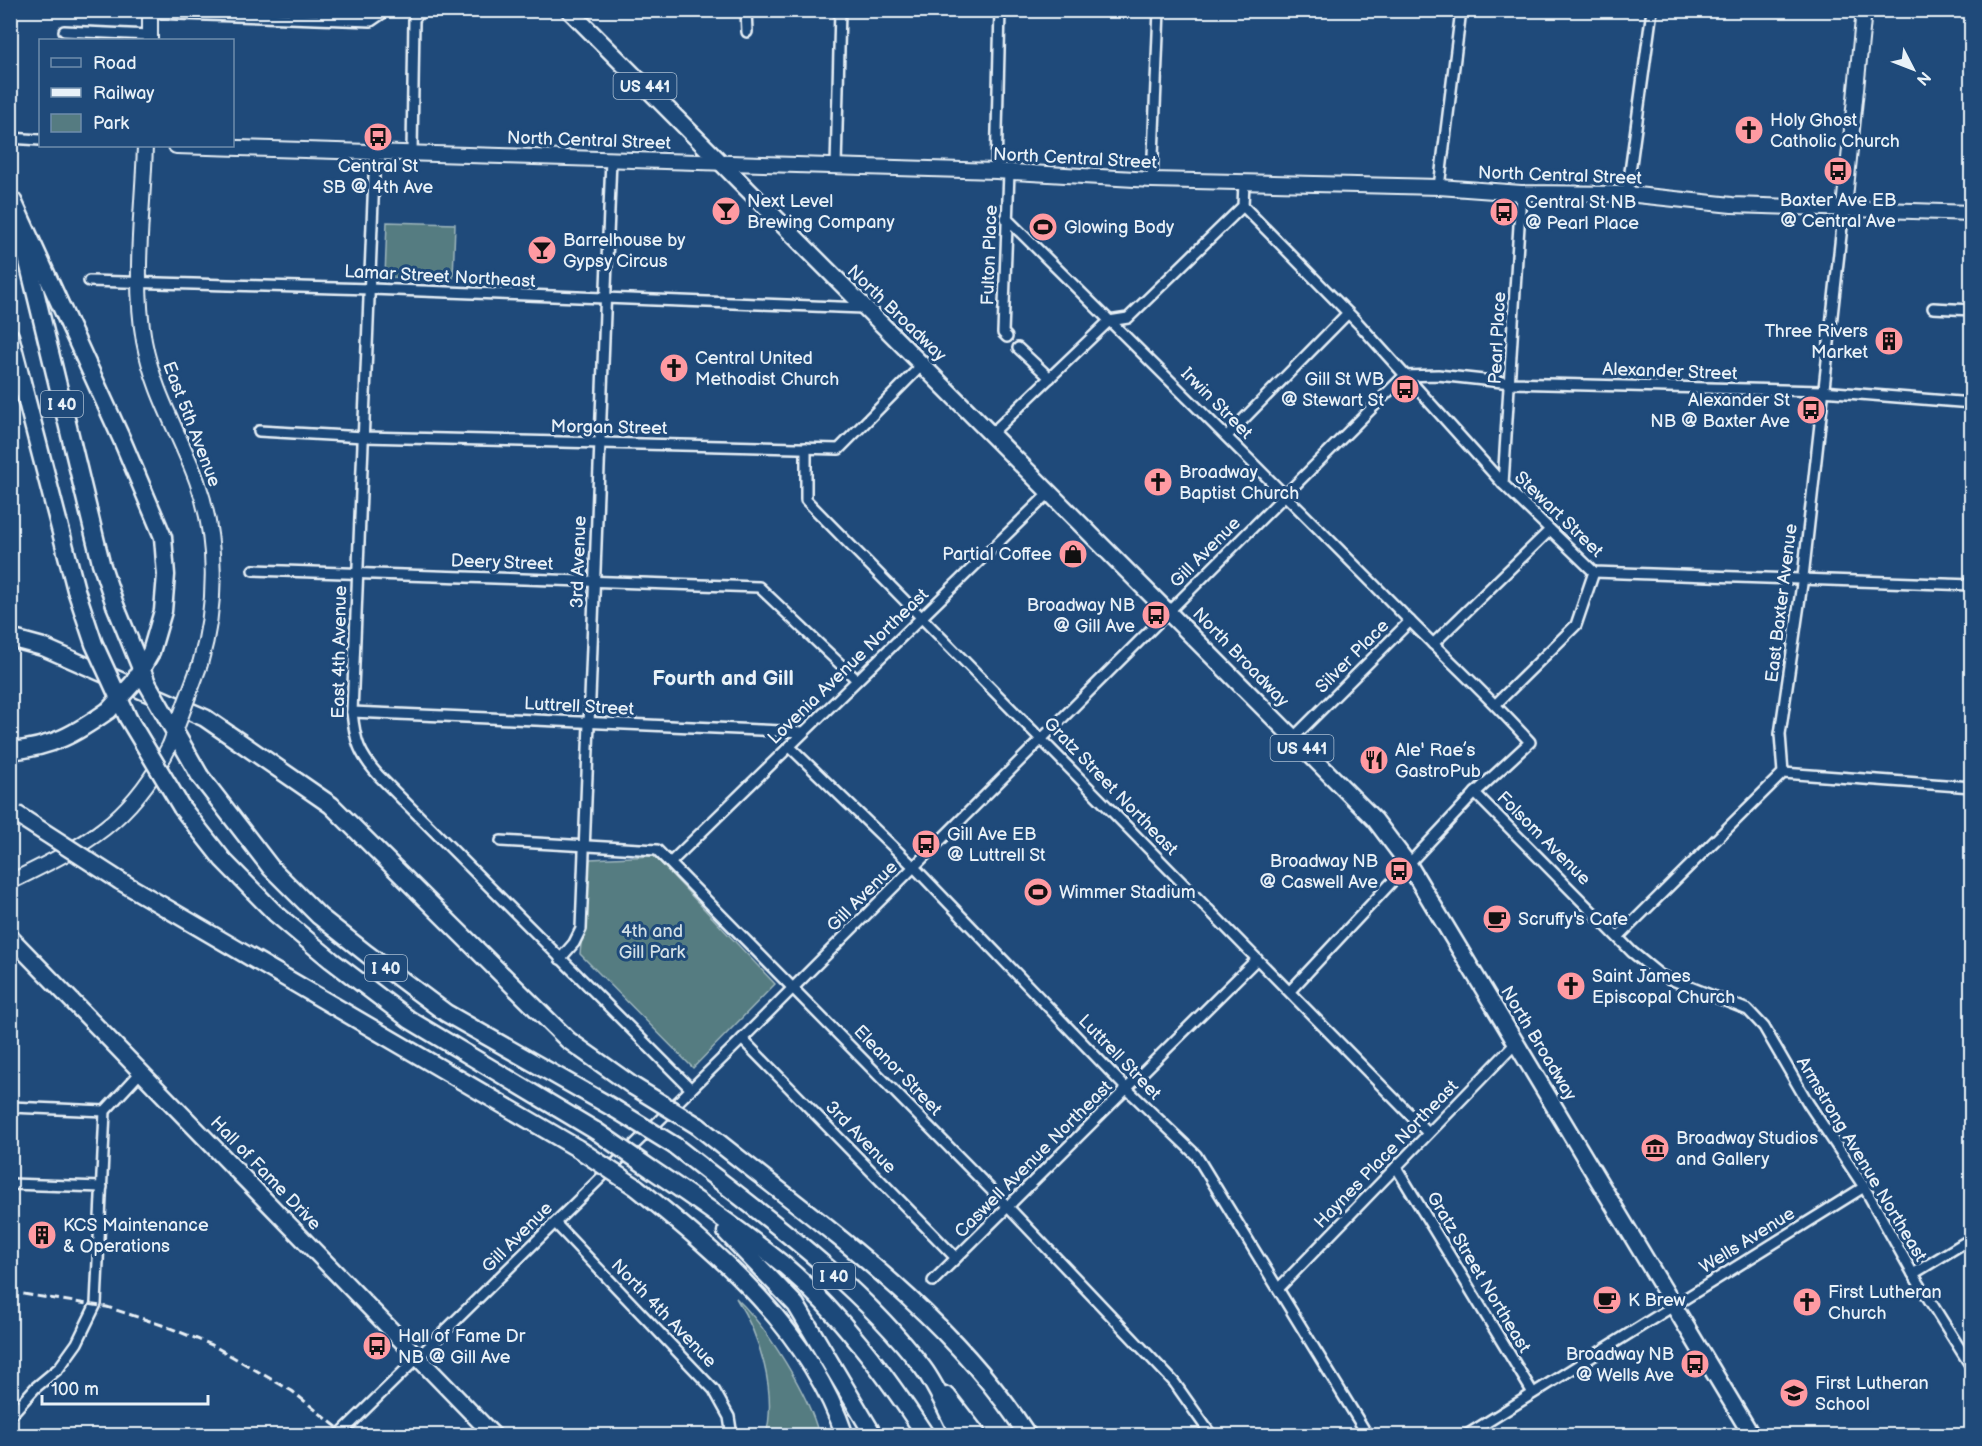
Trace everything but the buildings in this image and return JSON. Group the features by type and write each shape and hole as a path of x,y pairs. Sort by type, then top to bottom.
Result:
{"highway":[{"name":"I 40","path":"12,196 101,563 115,605 147,683 200,776 224,811 271,868 319,915 359,948 446,1013 615,1109 675,1146 806,1250 874,1313 924,1369 960,1436"},
{"path":"10,751 48,746 79,731 109,710 134,682 151,652 163,611 166,575 163,537 12,196"},
{"name":"I 40","path":"10,336 76,590 94,644 128,718 182,808 223,860 268,905 331,960 410,1020 596,1131 716,1212 787,1268 846,1329 896,1390 926,1436"},
{"path":"10,639 43,647 205,718 332,805 568,1040 633,1086 698,1126 883,1274 976,1365 1004,1399 1028,1436"},
{"path":"13,813 120,881 577,1148 636,1186 714,1250 763,1298 819,1376 845,1436"},
{"path":"680,1188 742,1247 796,1305 874,1436"},
{"path":"924,1369 978,1436"}],"main road":[{"name":"North Broadway","path":"569,10 1375,820 1408,865 1517,1042 1752,1436"},
{"path":"1844,208 1864,10"},
{"path":"150,12 150,38"},
{"name":"East 5th Avenue","path":"10,882 77,848 107,828 147,786 170,745 200,664 212,608 213,554 196,479 163,407 152,376 144,339 140,281 144,147"},
{"name":"North Central Street","path":"209,147 1002,171 1152,180 1439,187 1521,193 1628,194 1731,205 1971,213"},
{"name":"Hall of Fame Drive","path":"10,938 494,1436"}],"street":[{"path":"150,12 371,21 387,10"},
{"path":"405,10 414,19"},
{"path":"412,152 414,19 422,10"},
{"path":"746,10 747,32"},
{"path":"836,167 840,10"},
{"name":"Fulton Place","path":"1000,10 1002,171 1006,218 1003,333 1007,337"},
{"path":"1152,180 1159,10"},
{"path":"1439,187 1461,10"},
{"path":"1628,194 1652,10"},
{"path":"64,31 150,38"},
{"path":"10,138 39,140"},
{"name":"East 4th Avenue","path":"375,152 352,712 356,742 368,764 691,1089"},
{"name":"3rd Avenue","path":"560,959 574,943 581,929 611,159"},
{"path":"991,434 1109,321 1128,318 1243,206 1244,182"},
{"name":"Pearl Place","path":"1503,484 1521,193"},
{"name":"Stewart Street","path":"1243,206 1348,313 1503,484 1594,572 1803,577 1971,585"},
{"name":"East Baxter Avenue","path":"1783,773 1780,734 1803,577 1844,208"},
{"name":"Irwin Street","path":"1006,218 1286,495 1459,672 1496,704 1530,742 1475,793"},
{"name":"Lamar Street Northeast","path":"89,281 371,289 605,300 863,308"},
{"path":"1933,308 1971,310"},
{"path":"1227,436 1348,313"},
{"path":"1018,348 1050,378"},
{"name":"Morgan Street","path":"259,431 364,437 839,449 922,365"},
{"name":"Alexander Street","path":"1404,376 1438,375 1511,382 1822,391 1971,403"},
{"name":"Gill Avenue","path":"339,1435 794,987 1404,376"},
{"name":"Gratz Street Northeast","path":"806,448 806,500 1428,1133"},
{"name":"Lovenia Avenue Northeast","path":"670,862 1049,493"},
{"path":"1433,644 1550,530"},
{"name":"Deery Street","path":"253,570 759,587 857,680"},
{"path":"1496,704 1576,625 1594,572"},
{"name":"Silver Place","path":"1292,739 1410,621"},
{"name":"Luttrell Street","path":"352,712 803,732"},
{"name":"Luttrell Street","path":"789,746 914,867 1127,1089 1196,1155 1368,1436"},
{"path":"1618,937 1783,773 1971,787"},
{"path":"1290,991 1475,793"},
{"name":"Folsom Avenue","path":"1475,793 1618,937 1660,975 1748,1010 1764,1027"},
{"name":"Eleanor Street","path":"501,840 657,850 1007,1206 1174,1382 1212,1436"},
{"name":"Caswell Avenue Northeast","path":"933,1281 1257,958"},
{"name":"Armstrong Avenue Northeast","path":"1764,1027 1808,1103 1864,1187 1913,1274 1971,1366"},
{"name":"3rd Avenue","path":"741,1039 956,1258"},
{"name":"Haynes Place Northeast","path":"1279,1288 1517,1042"},
{"path":"10,1416 35,1388 59,1368 77,1343 96,1304 105,1112 141,1072"},
{"path":"10,1107 105,1112"},
{"name":"Gratz Street Northeast","path":"1396,1167 1533,1393"},
{"path":"10,1184 102,1187"},
{"name":"Wells Avenue","path":"1465,1436 1864,1187"},
{"name":"North 4th Avenue","path":"555,1223 714,1389 729,1417 732,1436"},
{"path":"1913,1274 1971,1239"}],"green space":[{"path":"387,222 455,224 453,278 385,277"},
{"name":"4th and Gill Park","path":"654,856 775,984 693,1068 580,954 590,859"},
{"path":"736,1298 761,1326 785,1362 806,1401 819,1435 766,1435 769,1418 768,1382 759,1346"}],"railway":[{"path":"10,1292 107,1307 165,1326 212,1345 292,1391 348,1436"}],"place":[{"name":"Holy Ghost Catholic Church","path":"1749,130"},
{"name":"Central St SB @ 4th Ave","path":"378,137"},
{"name":"Baxter Ave EB @ Central Ave","path":"1838,171"},
{"name":"Next Level Brewing Company","path":"726,211"},
{"name":"Central St NB @ Pearl Place","path":"1504,212"},
{"name":"Glowing Body","path":"1043,227"},
{"name":"Barrelhouse by Gypsy Circus","path":"542,250"},
{"name":"Three Rivers Market","path":"1889,341"},
{"name":"Central United Methodist Church","path":"674,368"},
{"name":"Gill St WB @ Stewart St","path":"1405,389"},
{"name":"Alexander St NB @ Baxter Ave","path":"1811,410"},
{"name":"Broadway Baptist Church","path":"1158,482"},
{"name":"Partial Coffee","path":"1073,554"},
{"name":"Broadway NB @ Gill Ave","path":"1156,615"},
{"name":"Ale' Rae’s GastroPub","path":"1374,760"},
{"name":"Gill Ave EB @ Luttrell St","path":"926,844"},
{"name":"Broadway NB @ Caswell Ave","path":"1399,871"},
{"name":"Wimmer Stadium","path":"1038,892"},
{"name":"Scruffy's Cafe","path":"1497,919"},
{"name":"Saint James Episcopal Church","path":"1571,986"},
{"name":"Broadway Studios and Gallery","path":"1655,1148"},
{"name":"KCS Maintenance & Operations","path":"42,1235"},
{"name":"K Brew","path":"1607,1300"},
{"name":"First Lutheran Church","path":"1807,1302"},
{"name":"Hall of Fame Dr NB @ Gill Ave","path":"377,1346"},
{"name":"Broadway NB @ Wells Ave","path":"1695,1364"},
{"name":"First Lutheran School","path":"1794,1393"}],"district":[{"name":"Fourth and Gill","path":"723,678"}]}
